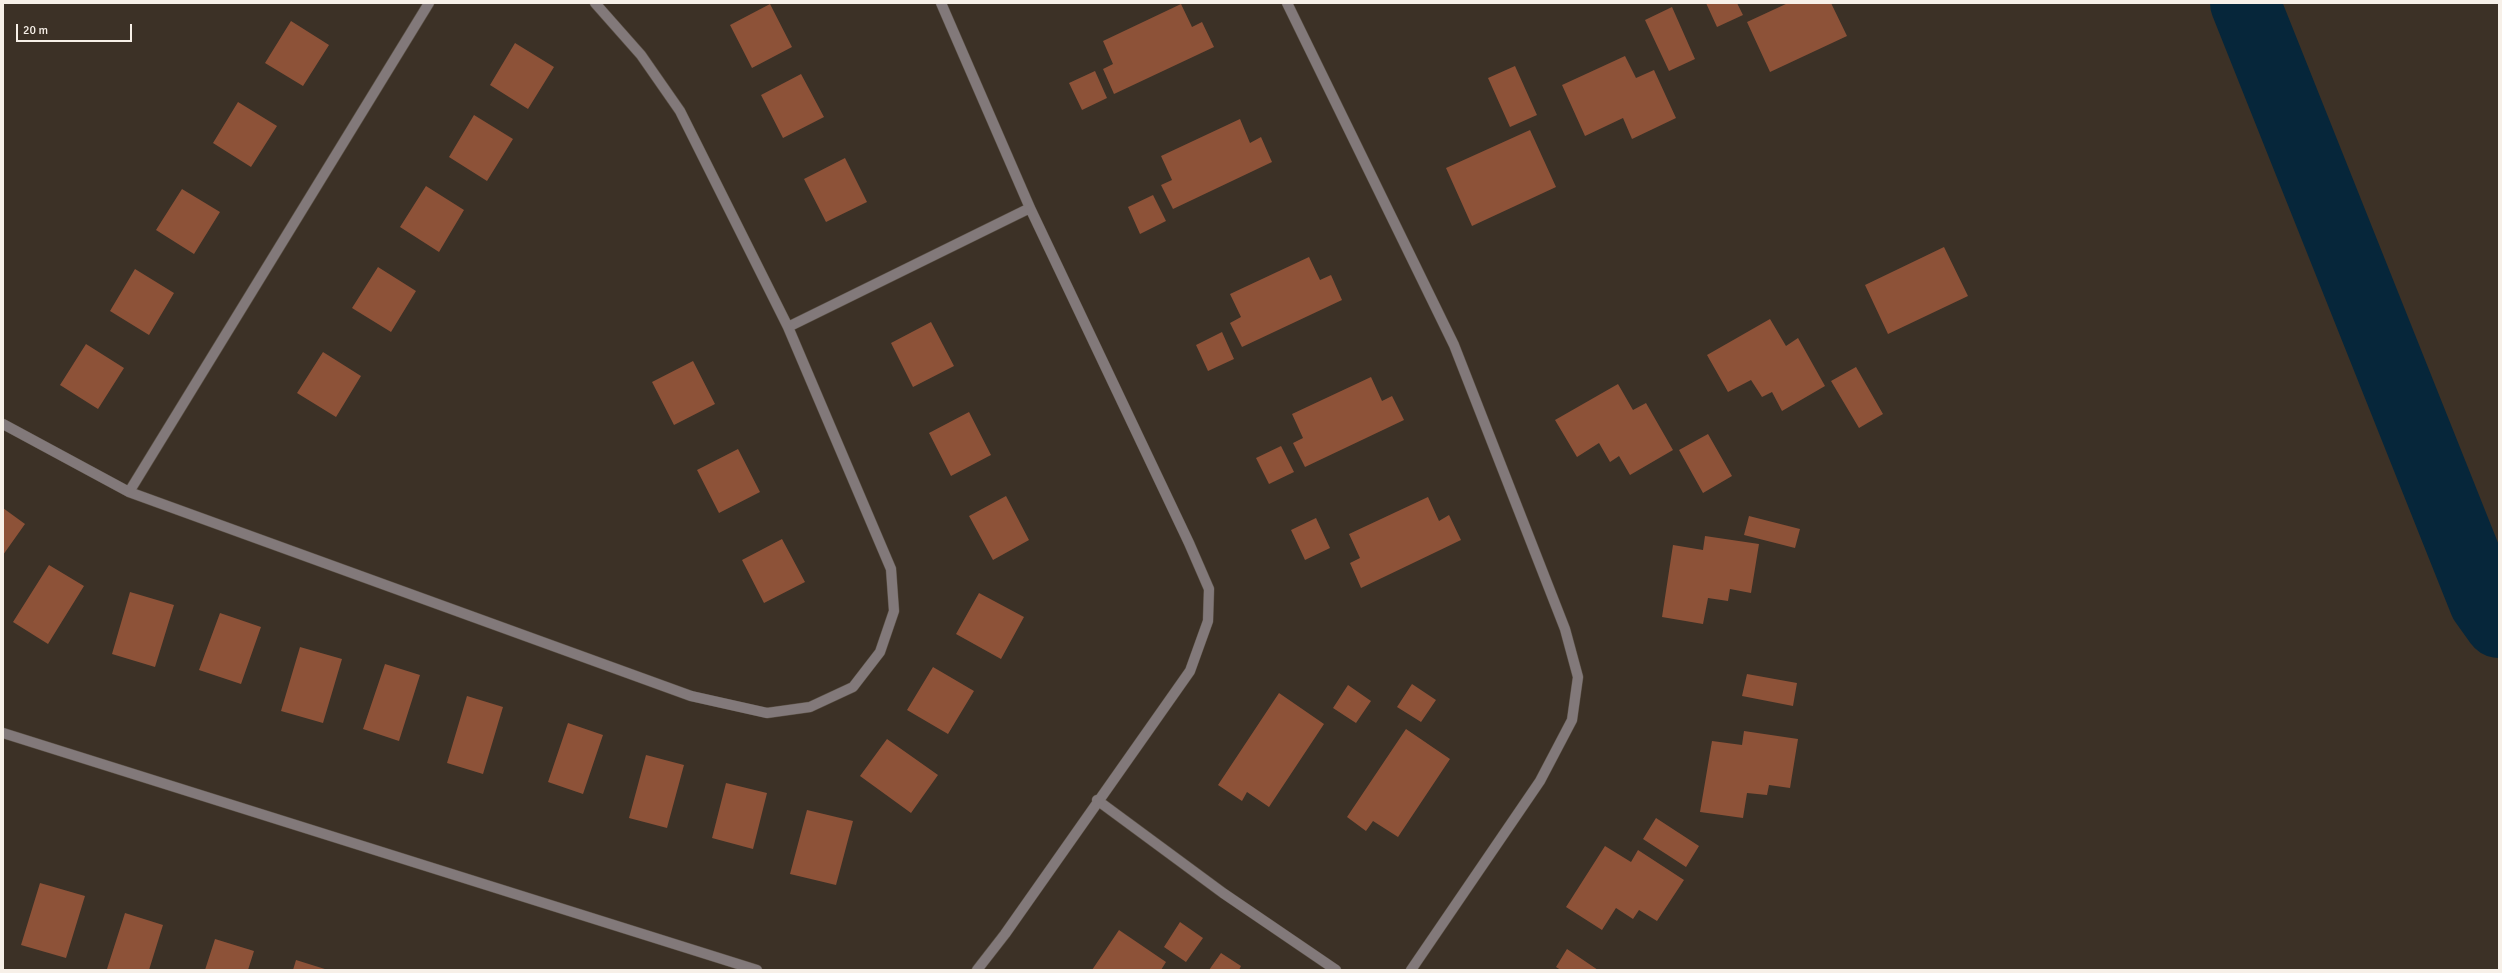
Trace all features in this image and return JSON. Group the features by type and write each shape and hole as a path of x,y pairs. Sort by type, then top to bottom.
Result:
{"street":[{"path":"129,492 429,3"},
{"path":"3,424 129,492 691,696 767,713 810,707 853,686 880,652 894,611 891,569 788,327 680,111 641,55 595,3"},
{"path":"941,3 1030,208 1190,543 1209,589 1208,621 1190,670 1097,800 1005,934 977,970"},
{"path":"1287,3 1454,345 1564,629 1578,677 1572,720 1540,781 1410,970"},
{"path":"788,327 1030,208"},
{"path":"4,735 757,970"},
{"path":"1097,800 1223,894 1336,970"}],"building":[{"path":"1706,3 1737,3 1743,15 1717,27"},
{"path":"1788,3 1831,3 1847,36 1770,72 1747,22"},
{"path":"770,4 792,47 752,68 730,25"},
{"path":"1181,4 1192,27 1202,22 1214,47 1114,94 1103,69 1113,64 1103,41"},
{"path":"1672,7 1695,59 1669,71 1645,20"},
{"path":"291,21 329,45 303,86 265,63"},
{"path":"515,43 554,67 528,109 490,85"},
{"path":"1625,56 1636,78 1654,70 1676,118 1632,139 1623,118 1585,136 1562,85"},
{"path":"1515,66 1537,115 1510,127 1488,78"},
{"path":"1095,71 1107,98 1082,110 1069,83"},
{"path":"801,74 824,117 783,138 761,95"},
{"path":"238,102 277,126 251,167 213,143"},
{"path":"474,115 513,139 487,181 449,157"},
{"path":"1240,119 1250,143 1261,137 1272,162 1173,209 1161,185 1172,180 1161,156"},
{"path":"1530,130 1556,187 1472,226 1446,168"},
{"path":"845,158 867,202 826,222 804,179"},
{"path":"426,186 464,210 439,252 400,227"},
{"path":"182,189 220,212 194,254 156,230"},
{"path":"1153,195 1166,221 1140,234 1128,207"},
{"path":"1944,247 1968,296 1888,334 1865,285"},
{"path":"1309,257 1320,280 1331,275 1342,300 1242,347 1230,323 1241,317 1230,294"},
{"path":"378,267 416,291 391,332 352,308"},
{"path":"135,269 174,293 149,335 110,311"},
{"path":"1770,319 1786,346 1798,338 1825,386 1782,411 1772,392 1762,397 1751,380 1728,392 1707,355"},
{"path":"931,322 954,366 913,387 891,343"},
{"path":"1222,332 1234,359 1208,371 1196,345"},
{"path":"86,344 124,368 98,409 60,385"},
{"path":"323,352 361,376 336,417 297,393"},
{"path":"693,361 715,404 674,425 652,382"},
{"path":"1856,367 1883,414 1859,428 1831,381"},
{"path":"1371,377 1382,401 1392,396 1404,420 1305,467 1293,443 1303,438 1292,414"},
{"path":"1618,384 1633,410 1646,403 1673,450 1630,475 1619,456 1610,462 1599,443 1577,457 1555,420"},
{"path":"969,412 991,455 951,476 929,433"},
{"path":"1708,434 1732,476 1703,493 1679,450"},
{"path":"1281,446 1294,472 1269,484 1256,458"},
{"path":"738,449 760,492 719,513 697,470"},
{"path":"1006,496 1029,540 993,560 969,516"},
{"path":"1428,497 1439,521 1449,515 1461,540 1361,588 1350,563 1360,558 1349,534"},
{"path":"3,508 25,524 3,555"},
{"path":"1749,516 1800,529 1795,548 1744,535"},
{"path":"1316,518 1330,548 1305,560 1291,530"},
{"path":"1705,536 1759,544 1751,593 1730,589 1728,601 1708,598 1703,624 1662,617 1673,545 1703,550"},
{"path":"782,539 805,582 764,603 742,560"},
{"path":"49,565 84,586 48,644 13,622"},
{"path":"130,592 174,605 155,667 112,654"},
{"path":"979,593 1024,617 1001,659 956,634"},
{"path":"220,613 261,627 241,684 199,670"},
{"path":"300,647 342,659 323,723 281,711"},
{"path":"385,664 420,675 399,741 363,729"},
{"path":"933,667 974,691 948,734 907,710"},
{"path":"1747,674 1797,683 1793,706 1742,696"},
{"path":"1412,684 1436,700 1421,722 1397,707"},
{"path":"1348,685 1371,701 1356,723 1333,708"},
{"path":"1279,693 1324,724 1269,807 1247,792 1242,801 1218,785"},
{"path":"467,696 503,707 483,774 447,763"},
{"path":"568,723 603,735 583,794 548,782"},
{"path":"1406,729 1450,759 1398,837 1373,821 1366,831 1347,817"},
{"path":"1744,731 1798,739 1790,788 1769,785 1767,795 1747,793 1743,818 1700,812 1712,741 1742,745"},
{"path":"887,739 938,775 911,813 860,776"},
{"path":"646,755 684,765 667,828 629,818"},
{"path":"726,783 767,793 753,849 712,838"},
{"path":"807,810 853,821 836,885 790,874"},
{"path":"1656,818 1699,846 1686,867 1643,839"},
{"path":"1605,846 1631,862 1638,850 1684,880 1657,921 1639,910 1633,919 1616,908 1602,930 1566,907"},
{"path":"40,883 85,896 66,958 21,945"},
{"path":"125,913 163,925 149,970 107,969"},
{"path":"1180,922 1203,938 1186,962 1164,947"},
{"path":"1119,930 1166,962 1161,970 1092,970"},
{"path":"215,939 254,951 248,970 205,970"},
{"path":"1567,949 1598,970 1561,970 1556,967"},
{"path":"1221,953 1241,966 1239,970 1209,970"},
{"path":"296,960 328,970 293,970"}],"waterway":[{"path":"2245,3 2484,602 2499,623"}]}
